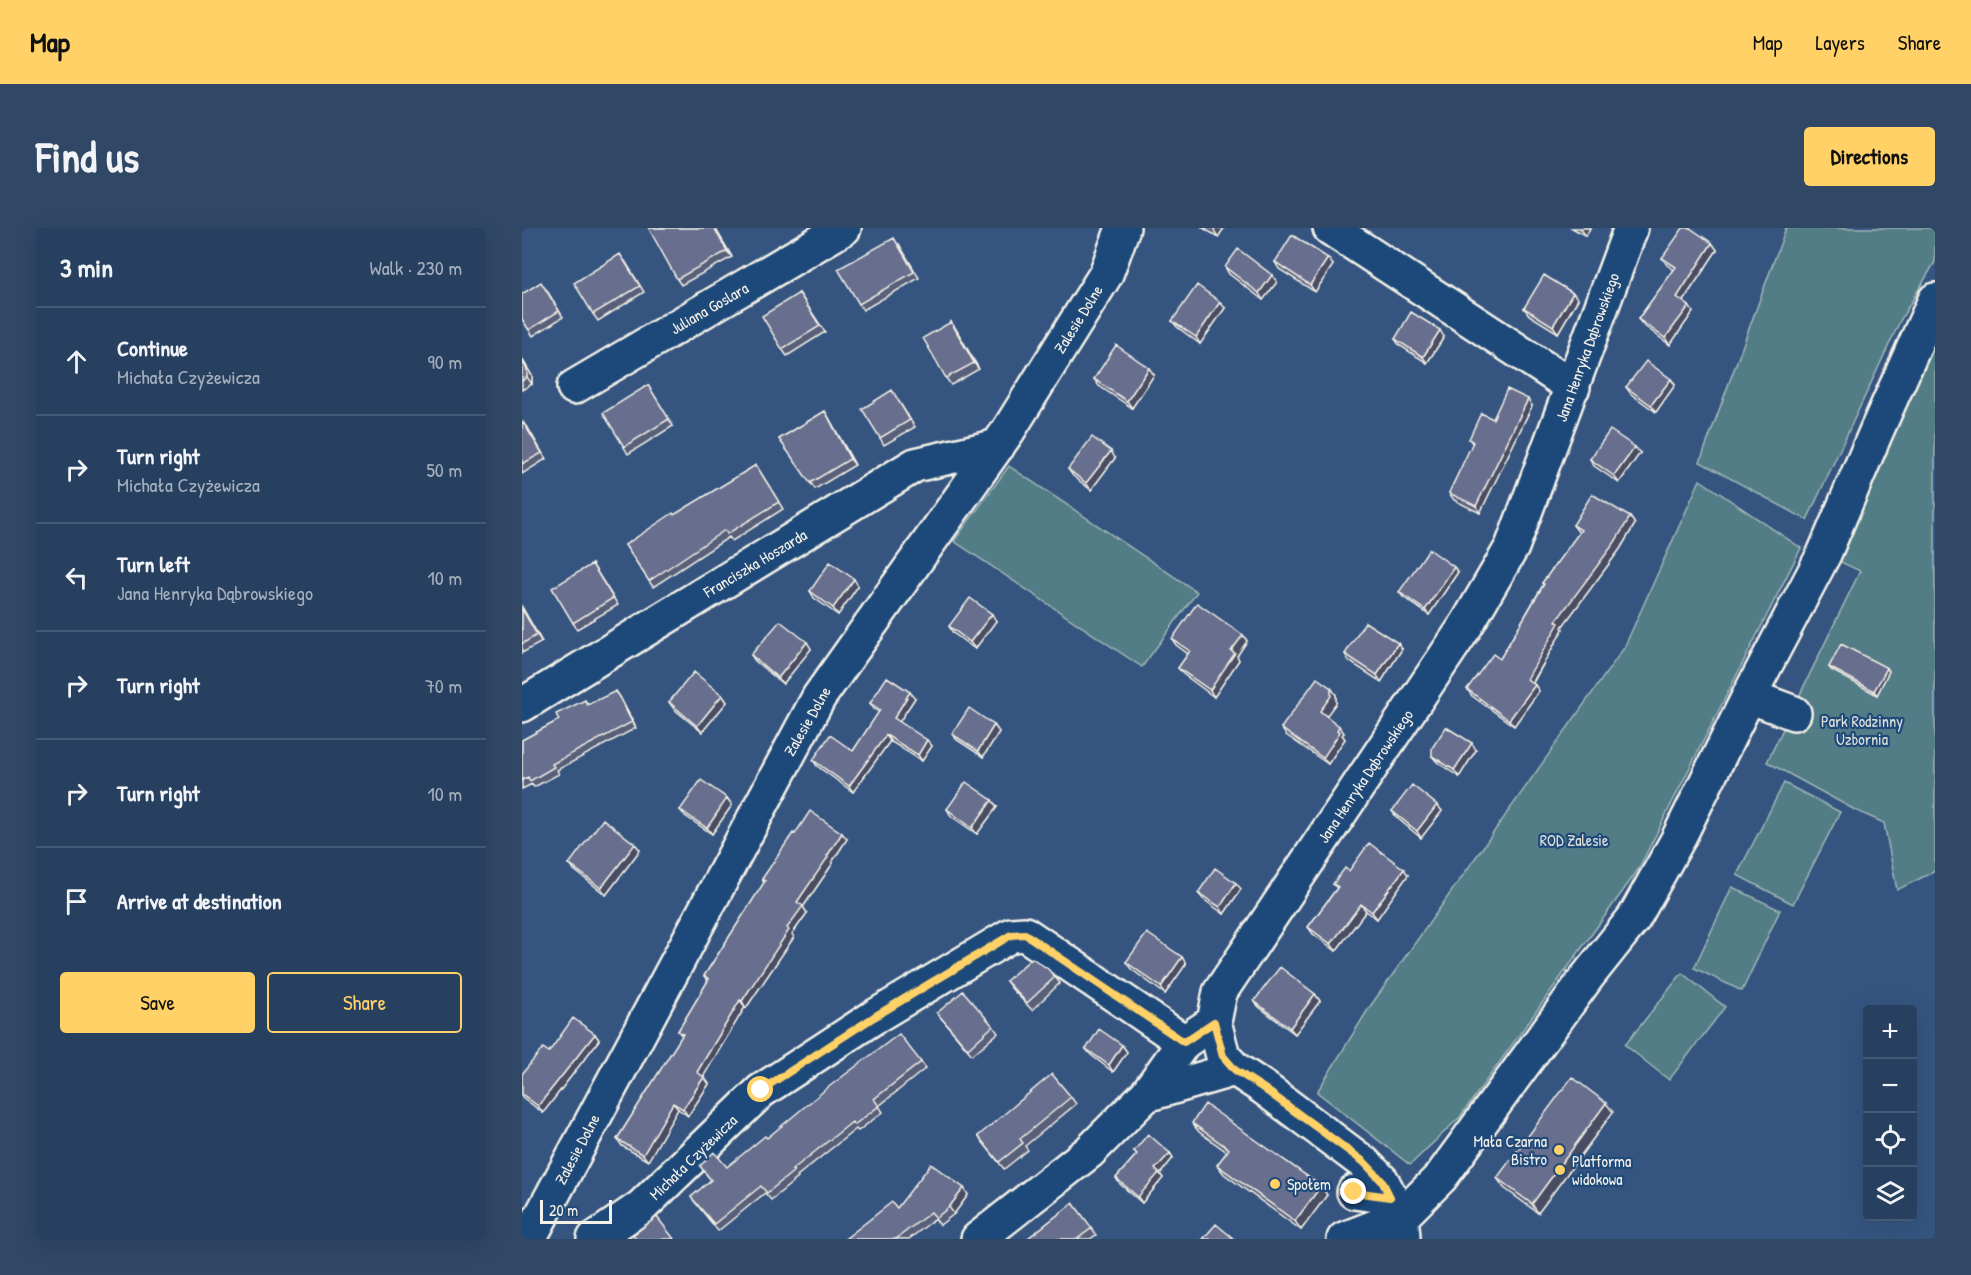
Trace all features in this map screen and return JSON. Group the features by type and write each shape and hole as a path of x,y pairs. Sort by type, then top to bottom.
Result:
{"street":[{"name":"Juliana Goslara","path":"574,387 844,228"},
{"name":"Zalesie Dolne","path":"529,1239 819,697 998,446 1106,274 1123,228"},
{"path":"1330,228 1573,387"},
{"name":"Jana Henryka Dąbrowskiego","path":"1214,1022 1220,992 1467,624 1512,548 1631,228"},
{"path":"1344,1239 1398,1218 1441,1177 1587,977 1634,918 1677,841 1749,696 1827,549 1935,300"},
{"name":"Franciszka Hoszarda","path":"522,705 915,465 998,446"},
{"path":"1749,696 1794,713"},
{"name":"Michała Czyżewicza","path":"594,1239 641,1207 761,1090 874,1017 1011,935 1025,934 1184,1042"},
{"path":"978,1239 1089,1152 1146,1095 1184,1042 1214,1022 1223,1056 1235,1070 1364,1162 1382,1181 1398,1218"},
{"path":"1146,1095 1235,1070"},
{"path":"1354,1192 1398,1218"}],"green space":[{"path":"1786,228 1935,228 1935,262 1901,319 1807,520 1700,462"},
{"name":"Park Rodzinny Uzbornia","path":"1935,325 1935,871 1897,890 1884,823 1855,810 1767,762 1860,571 1824,554"},
{"path":"1009,466 1197,592 1142,667 954,541"},
{"name":"ROD Zalesie","path":"1700,480 1801,548 1638,870 1460,1117 1410,1165 1317,1092 1369,1008 1624,648"},
{"path":"1784,783 1840,812 1793,904 1737,875"},
{"path":"1732,887 1780,910 1742,991 1694,968"},
{"path":"1682,973 1725,1007 1669,1080 1625,1045"}],"building":[{"path":"650,228 714,228 727,251 677,279"},
{"path":"1683,228 1690,228 1712,243 1677,297 1689,306 1665,338 1638,319 1676,267 1662,258"},
{"path":"1292,235 1328,258 1310,285 1275,262"},
{"path":"894,238 914,272 859,304 838,269"},
{"path":"1238,249 1272,275 1259,293 1225,267"},
{"path":"620,254 640,286 593,314 574,283"},
{"path":"1544,275 1573,293 1553,326 1524,308"},
{"path":"541,282 559,311 529,330 522,319 522,294"},
{"path":"1197,285 1220,302 1196,337 1172,321"},
{"path":"799,293 820,326 782,349 762,316"},
{"path":"1411,312 1440,330 1423,357 1395,339"},
{"path":"951,322 974,363 946,378 923,338"},
{"path":"1116,345 1149,368 1127,401 1094,379"},
{"path":"522,361 527,370 527,377 522,381"},
{"path":"1646,361 1671,379 1651,405 1626,387"},
{"path":"648,385 669,419 624,447 603,413"},
{"path":"1507,389 1528,399 1476,506 1449,493 1473,442 1469,439 1481,413 1493,419"},
{"path":"892,390 910,420 880,438 862,409"},
{"path":"825,411 850,459 810,483 779,439"},
{"path":"522,423 542,453 522,464"},
{"path":"1610,430 1635,447 1614,476 1590,459"},
{"path":"1092,437 1111,451 1086,483 1068,469"},
{"path":"756,465 779,502 727,534 725,530 649,581 625,545 673,513 674,515"},
{"path":"1592,494 1630,517 1615,542 1556,621 1559,623 1527,679 1535,685 1509,720 1467,689 1493,654 1500,659 1544,584 1542,583 1581,530 1573,525"},
{"path":"1429,549 1454,567 1425,610 1399,592"},
{"path":"830,562 854,579 833,608 810,591"},
{"path":"592,564 613,598 573,623 552,588"},
{"path":"970,598 992,614 970,642 949,626"},
{"path":"1197,603 1243,635 1231,651 1235,653 1210,690 1178,668 1190,651 1172,639"},
{"path":"522,609 537,635 522,644"},
{"path":"780,621 807,642 778,678 751,655"},
{"path":"1365,622 1398,643 1377,675 1345,654"},
{"path":"1841,644 1887,668 1874,691 1829,667"},
{"path":"694,672 722,695 697,726 669,702"},
{"path":"887,677 910,692 894,718 927,740 918,755 886,735 849,786 813,760 830,735 853,751 880,710 870,703"},
{"path":"1317,678 1331,688 1331,696 1320,711 1339,726 1337,730 1340,732 1323,758 1281,728"},
{"path":"616,691 632,722 552,764 554,767 530,781 528,777 522,780 522,740 559,720 556,714 585,700 587,705"},
{"path":"969,708 994,725 978,751 952,734"},
{"path":"1446,727 1472,743 1454,770 1432,756 1432,748"},
{"path":"701,780 727,798 707,828 680,810"},
{"path":"966,782 992,800 972,828 947,809"},
{"path":"1412,785 1437,805 1417,831 1392,811"},
{"path":"810,811 842,833 797,902 803,906 787,928 789,930 742,1001 740,1000 697,1072 704,1077 683,1109 673,1103 643,1155 617,1139 683,1034 678,1031 709,979 704,976 765,881 762,879"},
{"path":"603,819 635,844 601,888 569,864"},
{"path":"1369,843 1404,869 1372,912 1361,904 1331,944 1308,927 1338,887 1333,884 1345,868 1349,871"},
{"path":"1215,868 1236,883 1220,907 1198,893"},
{"path":"1147,933 1182,957 1161,987 1126,962"},
{"path":"1032,958 1055,977 1027,1003 1006,981"},
{"path":"1280,967 1315,994 1290,1028 1254,1001"},
{"path":"963,991 993,1026 968,1049 937,1013"},
{"path":"573,1018 595,1034 538,1106 522,1094 522,1074 543,1048 549,1052"},
{"path":"1099,1029 1122,1045 1109,1065 1086,1049"},
{"path":"899,1034 921,1062 874,1099 879,1106 854,1125 852,1122 767,1193 761,1186 714,1224 691,1197 711,1180 700,1166 714,1152 727,1167"},
{"path":"1052,1074 1071,1097 1020,1139 1023,1143 999,1162 978,1136"},
{"name":"Mała Czarna Bistro","path":"1572,1077 1606,1103 1532,1204 1497,1178"},
{"name":"Społem","path":"1205,1104 1321,1186 1295,1221 1217,1165 1229,1149 1192,1123"},
{"path":"1148,1134 1170,1153 1155,1169 1159,1173 1138,1197 1116,1178 1137,1154 1134,1151"},
{"path":"931,1164 964,1188 949,1207 936,1218 931,1212 896,1239 845,1239 892,1202 897,1208"},
{"path":"1073,1203 1092,1228 1077,1239 1027,1239"},
{"path":"657,1217 674,1239 636,1239 633,1235"},
{"path":"1216,1224 1234,1239 1203,1239"}],"place":[{"name":"Mała Czarna Bistro","path":"1559,1150"},
{"name":"Platforma widokowa","path":"1560,1170"},
{"name":"Społem","path":"1275,1184"}],"route":[{"path":"761,1090 874,1017 1011,935 1025,934 1184,1042 1214,1022 1223,1056 1235,1070 1364,1162 1382,1181 1390,1197 1354,1192"}]}
